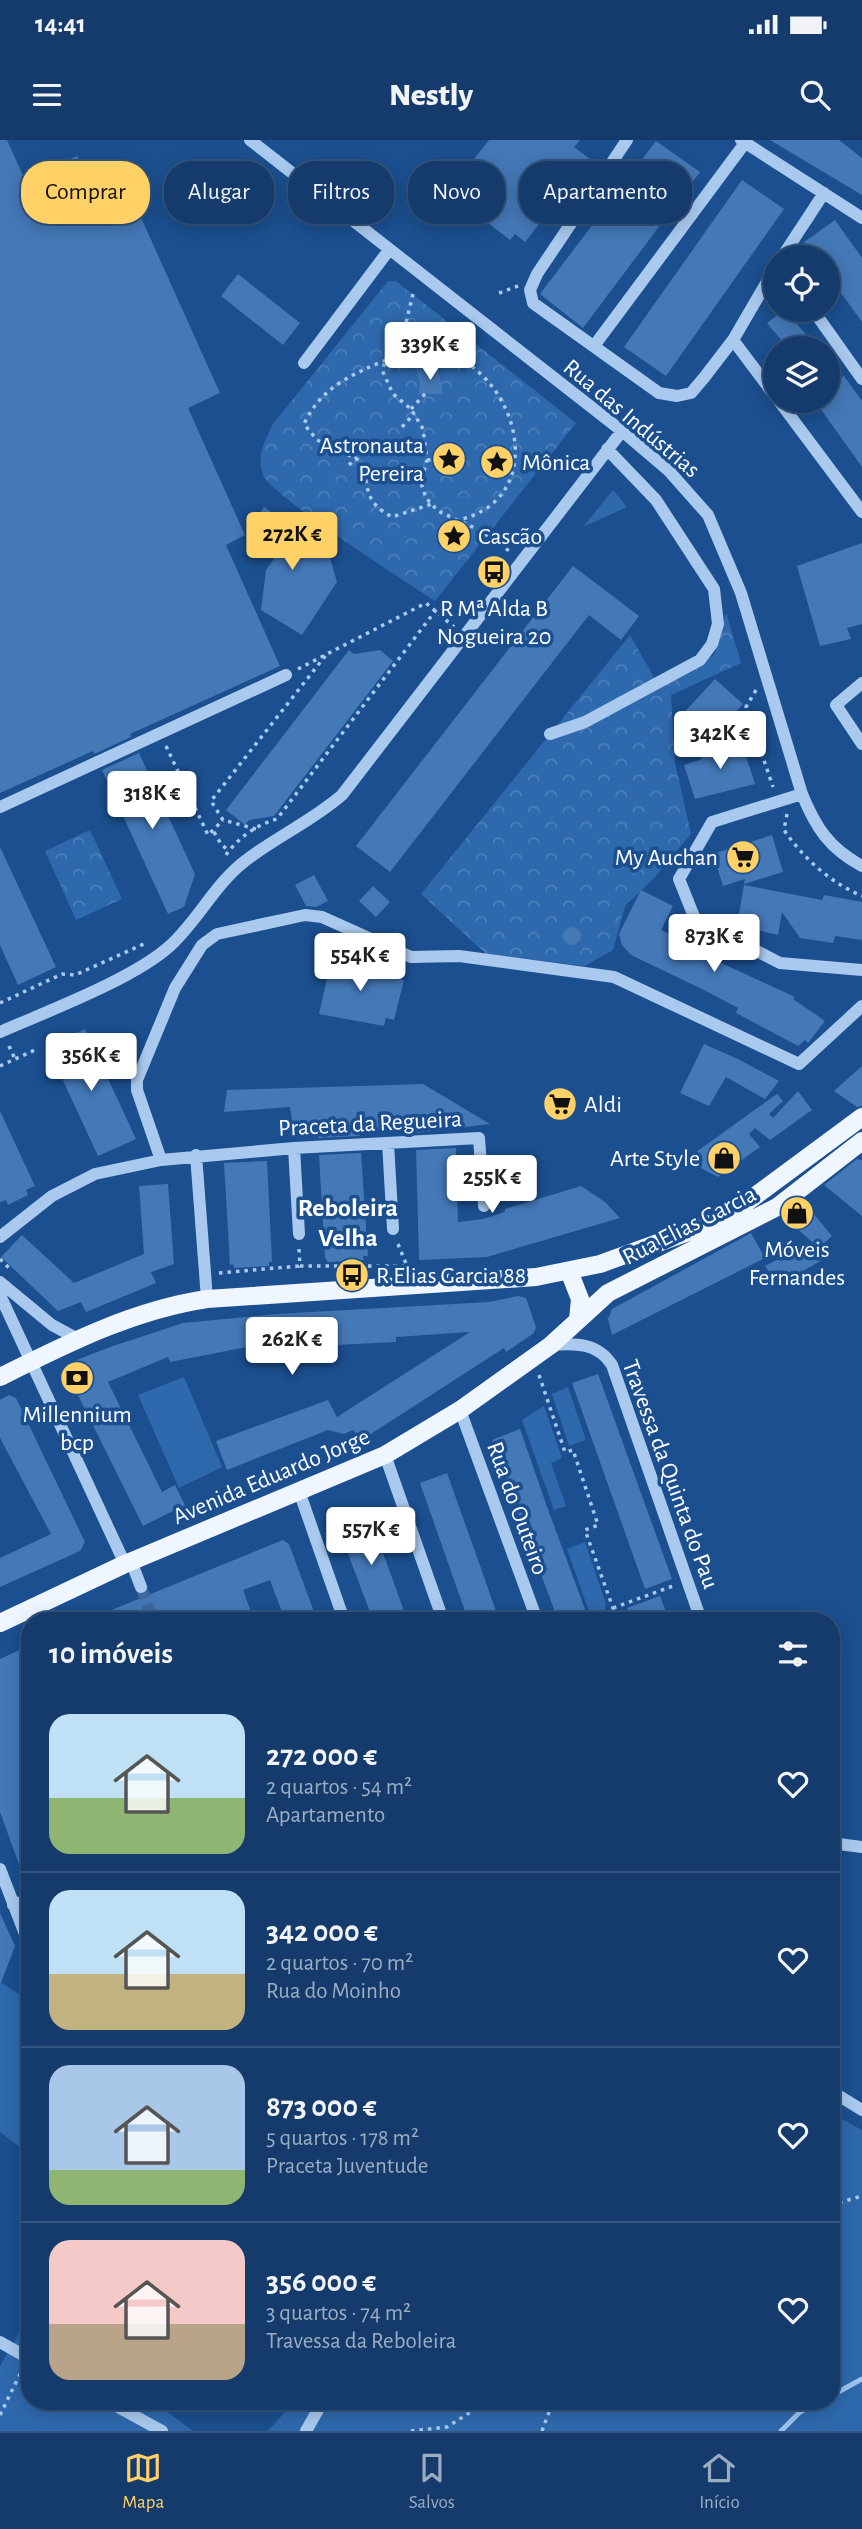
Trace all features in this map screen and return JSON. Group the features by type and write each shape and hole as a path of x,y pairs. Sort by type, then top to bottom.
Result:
{"main road":[{"name":"Rua Elias Garcia","path":"0,1377 78,1339 174,1304 207,1299 536,1277 600,1264 724,1219 862,1117"},
{"name":"Rua Elias Garcia","path":"578,1320 608,1293 777,1207 862,1141"},
{"path":"569,1271 580,1299 578,1320"},
{"name":"Avenida Eduardo Jorge","path":"23,1612 128,1563 385,1455 460,1410 551,1345 578,1320"},
{"name":"Avenida Eduardo Jorge","path":"0,1623 21,1613"}],"street":[{"name":"Rua das Indústrias","path":"250,140 622,431 669,471 708,515 741,593 802,794 815,826 844,856 862,866"},
{"path":"627,140 537,274 530,290 533,303 659,393 677,396 691,393 733,340 763,289"},
{"path":"594,346 743,141 862,218"},
{"path":"790,245 824,192"},
{"path":"304,363 389,250"},
{"path":"822,322 862,379"},
{"path":"733,340 763,380"},
{"path":"788,413 862,512"},
{"path":"0,1032 135,969 157,956 184,931 216,890 245,861 312,820 342,795 622,431"},
{"path":"550,734 585,722 700,660 712,644 718,624 715,589 656,500 607,449"},
{"path":"0,807 286,675"},
{"path":"862,683 836,705 862,744"},
{"path":"802,794 712,822 679,879 695,919 780,962 862,970"},
{"path":"161,1160 137,1090 137,1080 188,963 202,946 217,934 305,915 322,917 411,957 459,956 614,977 799,1064 862,1006"},
{"name":"Praceta da Regueira","path":"0,1237 52,1196 95,1174 196,1155 293,1148 479,1138 484,1206"},
{"path":"388,1143 393,1229"},
{"path":"293,1148 299,1234"},
{"path":"196,1155 207,1299"},
{"path":"0,1282 52,1325 78,1339"},
{"path":"0,1296 141,1587"},
{"name":"Travessa da Quinta do Pau","path":"551,1345 588,1345 606,1356 612,1366 698,1612"},
{"name":"Rua do Outeiro","path":"460,1410 534,1612"},
{"path":"385,1455 440,1612"},
{"path":"299,1491 341,1612"},
{"path":"840,1844 862,1847"},
{"path":"0,1869 21,1925"},
{"path":"13,1905 21,1902"},
{"path":"840,2097 862,2110"},
{"path":"0,2342 21,2354"},
{"path":"124,2410 162,2431"},
{"path":"306,2431 318,2410"}],"path":[{"path":"413,294 403,335 382,370 393,394 412,411 423,429 427,460 421,483 438,511 496,540 522,562"},
{"path":"403,335 432,343 477,370 509,414 515,439 516,466 509,485 489,507 472,517 458,520"},
{"path":"386,360 330,387 313,405 304,424 317,440 334,450 357,457 364,470 368,496 375,508 392,517 432,504"},
{"path":"402,427 426,393"},
{"path":"349,465 357,457"},
{"path":"427,460 440,459"},
{"path":"286,675 426,603 466,637"},
{"path":"221,861 256,829 276,819 436,610"},
{"path":"256,829 223,820 211,801 326,655"},
{"path":"752,679 756,691 746,707 769,784 786,799 784,830 798,850 845,889 862,896"},
{"path":"160,733 208,835 214,832 223,820"},
{"path":"214,832 229,851"},
{"path":"0,1003 62,974 75,975 156,937"},
{"path":"148,943 157,956"},
{"path":"0,1066 37,1049"},
{"path":"393,1229 407,1266 408,1287"},
{"path":"299,1234 300,1266"},
{"path":"205,1274 300,1266 407,1266"},
{"path":"533,1357 565,1452 573,1450 598,1525 585,1530 612,1612"},
{"path":"613,1608 687,1581"},
{"path":"840,2202 862,2196"},
{"path":"0,2416 21,2374"},
{"path":"411,2431 447,2427 474,2410"},
{"path":"542,2431 550,2410"}],"green space":[{"path":"388,281 396,281 576,423 435,601 289,501 271,485 261,468 262,449 273,424"},
{"path":"613,490 627,507 583,527"},
{"path":"726,613 741,663 671,695 675,763 691,834 655,877 625,906 613,950 585,966 486,954 421,894 630,635 660,688 714,655"},
{"path":"90,830 122,899 76,920 45,851"},
{"path":"184,1377 222,1467 179,1488 138,1395"},
{"path":"568,1387 586,1440 569,1446 552,1394"},
{"path":"544,1406 562,1458 551,1463 566,1506 554,1510 522,1420"},
{"path":"585,1542 606,1604 605,1612 589,1612 567,1549"},
{"path":"0,1982 21,1995 21,2148 0,2132"},
{"path":"840,2118 862,2130 862,2431 268,2431 287,2410 840,2410"},
{"path":"21,2330 21,2410 165,2410 193,2431 0,2431 0,2366"}],"building":[{"path":"0,140 7,140 21,171 21,224 144,224 220,393 188,408 245,535 226,545 280,666 130,734 131,737 94,754 93,751 0,793"},
{"path":"489,140 580,140 574,147 590,159 519,161 519,224 539,224 525,242 515,234 510,240 489,224 505,224 505,161 472,161"},
{"path":"770,140 839,140 862,158 862,195"},
{"path":"656,141 684,161 641,161"},
{"path":"77,156 80,161 66,161"},
{"path":"692,166 700,172 692,183"},
{"path":"742,180 784,209 666,376 624,347"},
{"path":"835,220 862,258 862,322 840,292 840,245 806,245 804,242"},
{"path":"593,224 661,224 583,328 540,294"},
{"path":"238,274 300,323 283,345 221,296"},
{"path":"795,322 808,336 778,336 767,323"},
{"path":"416,368 428,371 438,368 443,394 419,394 420,384"},
{"path":"844,376 862,401 862,467 824,413 840,413 840,379"},
{"path":"264,507 328,551 337,582 302,635 261,610 266,570 274,559 247,534"},
{"path":"862,543 862,624 847,628 851,639 820,646 797,566"},
{"path":"573,566 639,616 621,640 589,615 390,872 356,846"},
{"path":"349,650 354,654 380,650 393,661 274,816 249,820 245,825 226,810"},
{"path":"715,679 743,704 699,751 693,731 678,719"},
{"path":"741,741 755,784 695,799 684,765 702,759 700,754"},
{"path":"139,753 195,874 184,907 168,914 102,770"},
{"path":"772,835 783,872 744,884 745,879 723,886 713,854"},
{"path":"0,847 56,967 18,985 0,945"},
{"path":"314,875 328,901 316,907 306,906 295,885"},
{"path":"744,885 822,900 824,895 862,902 862,940 835,936 833,943 800,938 782,912 778,935 742,926 745,916 739,914"},
{"path":"373,886 390,902 376,917 359,901"},
{"path":"641,890 673,906 661,930 720,959 719,962 795,997 793,999 825,1021 808,1043 805,1040 798,1046 736,1013 738,1008 631,955 622,945 619,934"},
{"path":"572,927 578,930 581,936 578,942 572,945 566,942 563,936 566,930"},
{"path":"332,956 368,964 366,971 404,980 394,1020 386,1018 384,1026 319,1014"},
{"path":"85,1029 136,1139 98,1156 47,1046"},
{"path":"704,1044 779,1081 765,1099 726,1077 709,1106 680,1093"},
{"path":"862,1066 862,1106 857,1107 834,1091"},
{"path":"423,1084 490,1124 415,1133 415,1128 360,1131 360,1136 318,1138 318,1133 294,1134 290,1107 224,1112 227,1090"},
{"path":"798,1091 812,1110 770,1140 755,1128 749,1134 760,1147 718,1177 685,1160 777,1094 783,1101 769,1114 773,1118"},
{"path":"0,1111 35,1186 26,1190 28,1195 8,1205 6,1200 0,1202"},
{"path":"456,1148 458,1222 483,1219 505,1212 505,1209 581,1186 605,1202 620,1218 487,1257 419,1260 416,1150"},
{"path":"361,1153 368,1256 363,1256 364,1260 328,1262 325,1258 319,1155"},
{"path":"857,1159 862,1160 862,1216 824,1185"},
{"path":"267,1161 272,1262 269,1262 269,1266 234,1268 233,1264 230,1265 224,1163"},
{"path":"168,1184 174,1264 151,1272 156,1283 86,1312 81,1302 58,1311 1,1257 22,1235 74,1283 144,1254 139,1186"},
{"path":"803,1201 832,1236 819,1248 783,1216"},
{"path":"751,1233 765,1258 612,1335 608,1319 612,1309"},
{"path":"809,1243 822,1260 779,1285 765,1266"},
{"path":"518,1296 526,1298 536,1327 534,1333 506,1352 504,1348 360,1441 353,1430 344,1434 328,1430 227,1470 216,1441 328,1400 337,1417 470,1332 396,1337 396,1342 335,1345 334,1335 306,1337 307,1347 247,1351 247,1347 170,1362 168,1357 108,1382 162,1492 175,1485 185,1505 143,1526 66,1371 69,1363 183,1323 276,1314 489,1302"},
{"path":"598,1374 672,1579 645,1589 572,1383"},
{"path":"9,1395 16,1398 85,1542 80,1551 0,1587 0,1558 51,1534 0,1438 0,1400"},
{"path":"520,1429 586,1612 555,1612 492,1440"},
{"path":"447,1473 496,1612 465,1612 420,1483"},
{"path":"367,1510 404,1612 370,1612 336,1521"},
{"path":"283,1540 289,1544 314,1612 282,1612 270,1580 243,1590 251,1612 107,1612"},
{"path":"660,1596 666,1612 629,1612 627,1608"},
{"path":"21,1649 21,1870 0,1812 0,1659"},
{"path":"0,1913 15,1946 1,1983 0,1982"}],"waterway":[{"path":"840,2391 862,2379"},
{"path":"781,2431 804,2410"}],"tunnel":[{"path":"141,1587 150,1612"}],"place":[{"name":"Astronauta Pereira","path":"449,459"},
{"name":"Mônica","path":"497,462"},
{"name":"Cascão","path":"454,536"},
{"name":"R Mª Alda B Nogueira 20","path":"494,572"},
{"name":"My Auchan","path":"743,857"},
{"name":"Aldi","path":"560,1104"},
{"name":"Arte Style","path":"724,1158"},
{"name":"Móveis Fernandes","path":"797,1213"},
{"name":"R Elias Garcia 88","path":"352,1275"},
{"name":"Millennium bcp","path":"77,1378"}],"district":[{"name":"Reboleira Velha","path":"348,1222"}]}
